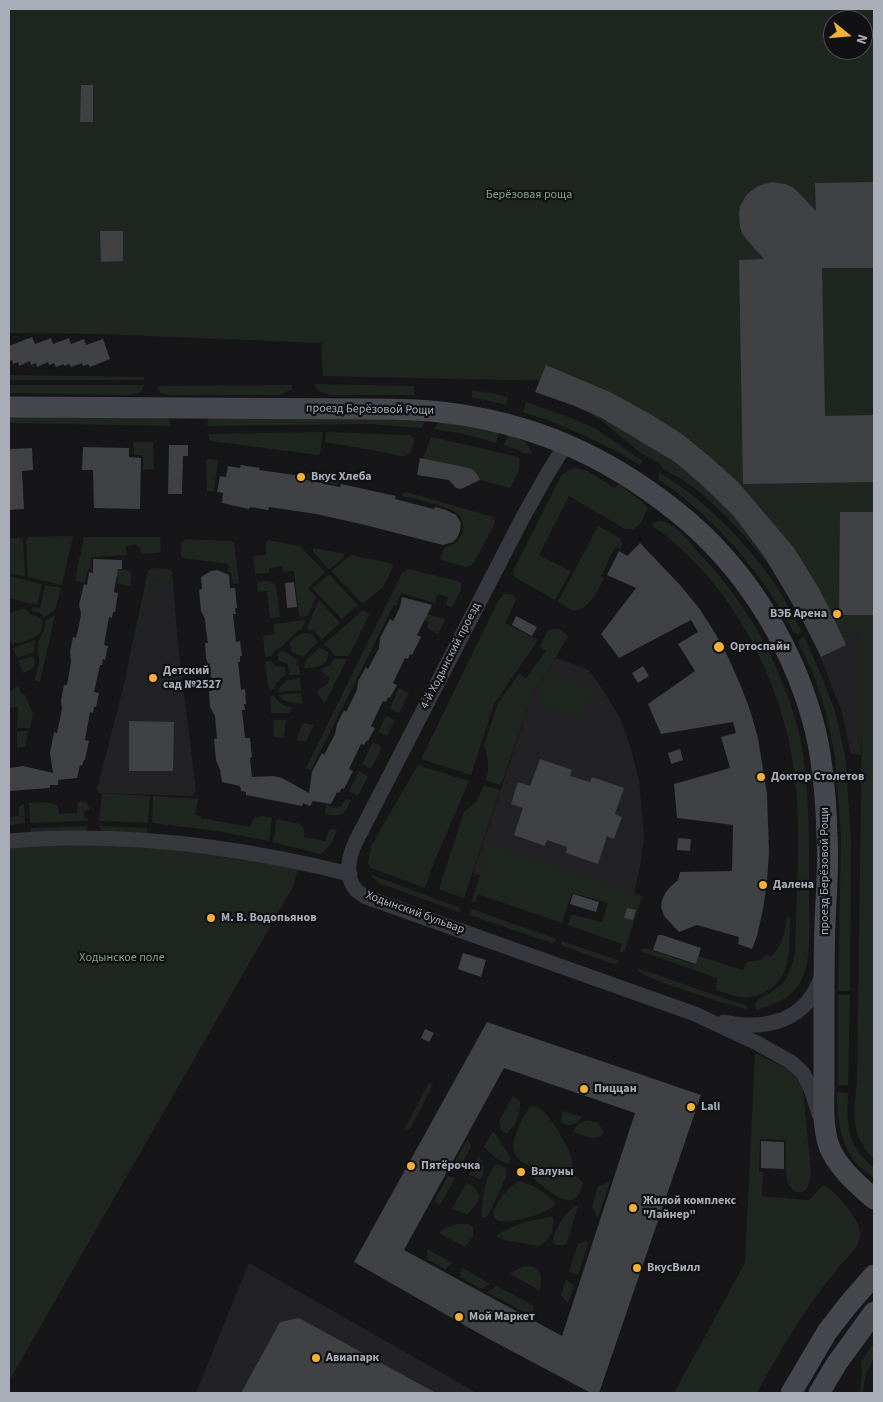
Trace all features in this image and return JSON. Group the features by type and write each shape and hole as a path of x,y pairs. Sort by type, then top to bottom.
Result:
{"street":[{"name":"проезд Берёзовой Рощи","path":"9,407 407,410 457,414 492,421 543,435 589,454 657,496 706,538 750,588 769,618 799,679 812,719 820,758 827,837 824,963 825,1131 835,1158 850,1177 874,1199"},
{"name":"4-й Ходынский проезд","path":"350,874 349,860 356,841 523,516 566,444"},
{"path":"9,841 93,838 182,843 245,852 350,874"},
{"name":"Ходынский бульвар","path":"350,874 356,890 366,897 701,1017 758,1043 791,1062 803,1073 811,1089 825,1131"},
{"name":"Ходынский бульвар","path":"701,1017 761,1026 780,1021 794,1013 815,991 824,963"},
{"path":"850,1177 874,1185"},
{"path":"791,1393 827,1332 848,1304 874,1275"},
{"path":"819,1393 837,1363 874,1312"}],"shaded area":[{"name":"Детский сад №2527","path":"151,579 170,580 196,791 192,796 99,793 97,789"},
{"path":"862,632 861,755 851,754 841,709 819,654 826,648 816,633"},
{"path":"555,658 589,670 619,716 631,749 639,780 644,838 634,894 558,867 503,882 473,873 530,701"},
{"path":"249,1263 477,1393 196,1393"}],"green space":[{"name":"Берёзовая роща","path":"9,9 874,9 874,1159 860,1141 854,1113 857,1081 862,632 816,633 773,570 727,517 702,494 683,480 664,470 659,463 642,454 602,421 579,406 557,381 323,376 321,343 100,334 9,333"},
{"path":"9,375 144,377 144,380 9,380"},
{"path":"314,384 414,386 414,395 331,395 323,393"},
{"path":"9,385 144,385 139,393 130,395 9,393"},
{"path":"292,385 292,389 280,395 168,395 160,392 158,389 158,386"},
{"path":"472,390 508,397 506,405 472,397"},
{"path":"526,402 596,429 643,461 640,465 583,435 523,412"},
{"path":"9,412 166,417 170,421 170,426 9,423"},
{"path":"213,415 423,420 424,424 422,428 369,424 207,426 208,420"},
{"path":"442,421 499,432 496,443 464,434 434,429"},
{"path":"323,432 320,453 318,455 218,442 209,440 208,434"},
{"path":"326,432 410,435 414,438 414,443 410,453 406,456 399,456 325,442"},
{"path":"508,434 523,441 532,454 523,453 504,445"},
{"path":"431,437 519,458 519,470 510,488 480,480 472,469 423,459"},
{"path":"133,442 153,442 154,469 143,470 143,455 134,455"},
{"path":"209,459 218,460 214,491 207,491 206,461"},
{"path":"575,468 588,471 615,488 618,484 644,503 647,508 644,517 637,527 625,529 569,496 539,555 571,571 555,600 518,579 514,576 513,571 561,476 570,469"},
{"path":"659,472 690,493 718,517 744,544 777,587 802,632 794,633 767,589 736,548 700,512 659,480"},
{"path":"309,473 338,479 338,485 306,479"},
{"path":"406,492 495,519 494,525 473,564 465,567 440,559 445,547 455,543 462,533 463,523 458,514 440,506 402,496"},
{"path":"660,521 671,525 687,539 746,611 773,659 794,714 801,743 809,826 809,951 802,979 794,991 770,1006 756,1010 758,1000 785,981 795,954 798,829 796,787 791,750 782,713 769,677 752,641 731,607 708,576 681,549 652,526"},
{"path":"598,526 620,538 622,544 620,549 615,547 601,576 604,578 592,599 583,608 572,610 558,602"},
{"path":"73,536 62,585 28,577 26,540 28,537"},
{"path":"84,537 160,537 161,551 158,553 141,554 140,548 135,545 126,546 127,555 91,557 91,569 88,569 85,583 75,580"},
{"path":"9,538 21,538 23,540 25,577 9,573"},
{"path":"186,539 231,541 234,543 239,583 233,584 231,572 228,571 229,564 181,556 181,543"},
{"path":"268,540 300,546 325,572 308,588 316,597 308,616 299,617 294,571 283,572 282,566 269,568 269,573 255,573 253,556 266,555 266,543"},
{"path":"313,548 344,554 343,558 329,569 313,552"},
{"path":"351,555 392,564 393,567 383,587 364,603 331,571"},
{"path":"152,568 169,569 172,572 180,667 170,581 152,579 123,688 148,571"},
{"path":"113,569 126,570 131,573 130,586 117,583 118,577 110,575"},
{"path":"407,569 458,581 461,583 461,590 452,607 446,605 448,597 437,594 435,603 401,593 397,605 394,605 311,770 306,768 402,573"},
{"path":"328,575 358,605 342,619 312,588"},
{"path":"9,576 42,584 37,605 9,598"},
{"path":"269,581 276,585 280,617 270,618 267,591 258,592 258,582"},
{"path":"45,585 61,588 55,610 44,618 39,612 33,612 31,609 32,607 40,608"},
{"path":"504,594 510,594 516,600 505,623 538,640 494,704 471,775 421,759 498,601"},
{"path":"319,600 340,623 321,640 317,634 306,629"},
{"path":"23,609 27,610 31,615 39,617 42,623 41,631 29,640 12,645 9,636 9,613"},
{"path":"364,610 369,615 349,656 334,656 324,644"},
{"path":"419,612 446,619 438,634 427,628 429,622 418,617"},
{"path":"55,615 40,682 35,680 39,666 38,644 45,627 45,621"},
{"path":"306,620 302,629 294,634 282,647 274,651 272,656 265,657 263,636 274,634 274,624"},
{"path":"559,629 568,636 547,672 595,688 584,720 536,704 545,675 530,701 501,785 486,780 488,760 484,745 498,703 519,674 526,678 546,651 539,646 548,631"},
{"path":"304,633 313,635 317,643 303,657 291,651 290,643 298,635"},
{"path":"804,636 835,711 845,755 851,837 850,991 838,991 841,837 835,756 826,714 813,673 798,642"},
{"path":"35,640 34,652 17,658 13,648"},
{"path":"319,648 328,652 328,657 324,664 317,667 304,668 306,660"},
{"path":"284,651 297,660 296,665 299,666 300,675 289,675 288,664 278,660 278,653"},
{"path":"33,656 35,663 33,668 23,673 18,661"},
{"path":"334,659 347,659 325,703 317,694 318,690 326,684 329,678 322,670 330,665"},
{"path":"271,661 276,666 285,667 286,674 276,683 274,689 269,690 265,662"},
{"path":"300,678 301,690 278,692 286,681"},
{"path":"18,686 21,693 25,695 33,714 30,728 17,728 18,707 9,708 9,692"},
{"path":"399,688 409,693 399,713 390,708"},
{"path":"301,693 303,704 286,701 279,695"},
{"path":"270,696 274,696 283,705 291,707 290,713 271,713"},
{"path":"386,716 395,720 387,736 378,732"},
{"path":"273,720 286,720 284,738 274,737"},
{"path":"303,723 314,725 306,742 296,740"},
{"path":"17,731 28,731 25,747 17,748"},
{"path":"373,742 382,747 371,769 362,764"},
{"path":"418,765 469,781 425,888 371,868 368,863 371,846"},
{"path":"359,771 368,776 358,796 349,791"},
{"path":"484,785 500,790 464,898 439,889 464,812 476,802"},
{"path":"102,793 150,796 148,823 99,821"},
{"path":"153,796 198,799 195,815 201,816 201,818 250,827 255,817 272,818 269,841 217,831 152,823"},
{"path":"346,799 351,800 342,814 325,814 326,805 337,808"},
{"path":"80,801 86,802 89,807 89,810 84,811 84,818 87,818 89,821 30,823 29,803 51,803 58,806 59,814 77,813"},
{"path":"24,804 25,823 9,825 9,817 19,816 19,808"},
{"path":"277,819 300,824 304,829 304,837 325,841 329,830 337,830 331,844 321,854 273,842"},
{"path":"88,826 86,831 31,834 31,828"},
{"path":"99,826 147,828 147,835 102,831"},
{"name":"Ходынское поле","path":"47,843 181,847 298,868 293,887 9,1381 9,845"},
{"path":"493,844 642,896 625,950 621,953 622,944 568,925 571,916 574,915 602,922 608,903 572,893 562,923 478,894 475,903 471,902 490,847"},
{"path":"369,874 460,908 459,912 379,883"},
{"path":"472,909 556,939 556,941 552,943 470,915"},
{"path":"790,916 788,961 784,971 772,988 756,996 738,997 716,990 717,978 640,951 648,949 696,965 699,956 742,970 748,962 761,960 768,955 771,957 784,934 787,917"},
{"path":"562,941 620,961 615,964 611,963 563,946 561,944"},
{"path":"637,968 746,1005 747,1009 667,984 646,976 639,972"},
{"path":"838,995 850,995 848,1085 838,1085"},
{"path":"755,1053 786,1068 796,1077 803,1090 811,1171 806,1190 803,1192 795,1191 789,1186 787,1178 786,1140 760,1139 759,1172 763,1172 762,1196 808,1200 825,1185 848,1208 857,1223 860,1237 854,1250 804,1313 784,1344 757,1393 674,1393 745,1263"},
{"path":"429,1083 433,1085 410,1129 404,1130"},
{"path":"837,1092 848,1093 848,1126 850,1135 858,1151 874,1168 874,1177 863,1170 848,1151 840,1129"},
{"path":"513,1096 520,1101 520,1110 516,1123 507,1133 504,1133 501,1130 499,1121"},
{"path":"532,1106 542,1110 555,1126 571,1154 571,1167 562,1169 537,1167 522,1162 517,1157 514,1151 515,1136 525,1115"},
{"path":"562,1111 582,1117 575,1124 568,1125 562,1122"},
{"path":"587,1120 599,1123 603,1132 601,1137 592,1138 574,1132 577,1126"},
{"path":"493,1131 509,1155 509,1164 498,1160 484,1147"},
{"path":"468,1139 471,1147 459,1168 454,1163"},
{"path":"479,1156 484,1167 483,1176 480,1179 469,1175"},
{"path":"497,1164 505,1167 507,1171 506,1177 489,1214 485,1218 482,1217 483,1196 489,1173"},
{"path":"543,1174 575,1176 583,1182 580,1192 575,1198 569,1200 556,1196 533,1177"},
{"path":"448,1176 455,1178 440,1205 434,1201"},
{"path":"518,1181 543,1192 552,1199 555,1203 554,1206 543,1212 518,1220 497,1220 494,1216 496,1205"},
{"path":"467,1182 476,1190 479,1198 467,1214 452,1209"},
{"path":"610,1182 598,1218 592,1208 598,1186"},
{"path":"574,1206 578,1206 566,1245 555,1245 553,1241 558,1226"},
{"path":"553,1217 551,1234 546,1241 538,1246 497,1237 503,1231 516,1225"},
{"path":"457,1224 469,1224 473,1227 473,1237 465,1247 439,1233 445,1228"},
{"path":"589,1241 578,1275 569,1272 578,1244"},
{"path":"427,1249 453,1263 445,1269 428,1260"},
{"path":"525,1266 535,1268 540,1273 539,1290 510,1274"},
{"path":"462,1267 490,1284 481,1289 460,1277"},
{"path":"566,1279 574,1286 568,1303 561,1295"},
{"path":"497,1286 534,1306 531,1316 487,1292"},
{"path":"874,1343 874,1357 865,1377 863,1393 860,1393 861,1362"}],"building":[{"path":"81,85 93,85 93,122 80,122"},
{"path":"772,182 792,187 816,211 815,183 874,182 874,268 822,268 825,416 874,415 874,482 743,484 739,260 764,259 742,233 739,213 740,206 747,194 758,186"},
{"path":"100,231 123,231 123,261 101,262"},
{"path":"32,337 35,344 51,338 53,344 69,338 71,344 84,339 86,345 103,339 110,359 90,367 88,364 83,366 82,363 71,367 69,364 64,366 64,364 56,367 54,363 49,365 48,362 37,367 36,363 31,365 30,361 19,366 18,362 13,364 12,360 9,361 9,346"},
{"path":"546,365 612,393 650,414 682,434 738,482 794,548 818,587 846,645 821,657 805,625 764,556 733,515 675,462 600,417 535,392"},
{"path":"169,445 188,445 188,456 183,456 182,494 168,494"},
{"path":"83,447 129,448 129,457 141,458 140,509 94,508 93,470 82,470"},
{"path":"32,448 33,470 22,471 24,509 9,510 9,449"},
{"path":"420,458 472,469 480,480 461,489 456,488 449,480 417,475"},
{"path":"241,465 260,468 259,470 302,476 302,479 340,487 341,484 396,496 395,499 434,509 435,507 446,510 456,515 461,523 460,531 453,542 443,545 316,514 269,507 268,510 250,507 249,509 222,503 223,493 217,492 220,476 226,477 228,466 240,468"},
{"path":"840,512 874,512 874,615 839,615"},
{"path":"640,543 681,586 699,608 715,633 740,684 758,738 767,794 769,852 763,909 752,949 738,944 739,937 697,925 679,932 664,916 661,907 666,892 678,880 680,872 732,871 733,825 677,818 674,784 730,768 721,737 736,733 733,722 661,734 648,704 695,671 678,644 698,632 691,620 619,658 601,634 636,588 607,575 619,551 627,556"},
{"path":"93,559 122,560 122,569 118,569 114,592 118,593 115,612 113,612 112,618 109,617 104,645 108,646 105,660 103,659 102,665 100,665 94,692 99,693 96,707 94,707 93,713 90,712 85,740 89,741 85,760 82,766 80,765 77,778 58,780 58,785 50,785 50,788 9,791 9,768 23,766 53,773 50,753 54,732 57,733 62,709 61,700 64,685 67,685 73,637 76,638 79,625 81,614 79,605 84,584 87,585 89,572 93,573"},
{"path":"217,570 229,575 230,588 235,588 237,608 235,608 236,614 233,614 236,642 240,641 242,656 240,656 240,662 238,662 241,690 245,689 246,704 244,704 245,710 242,710 245,738 250,738 252,777 273,776 282,778 309,793 312,772 335,734 337,724 344,710 346,712 357,690 358,681 366,667 368,669 379,648 380,638 390,619 393,621 400,607 402,597 432,605 417,635 421,637 412,655 410,654 408,659 405,658 393,683 397,685 390,698 388,697 386,702 383,701 371,726 375,728 368,741 364,745 361,744 349,769 353,771 344,789 342,788 339,793 337,792 331,804 313,801 310,806 303,803 302,806 246,795 246,792 241,791 240,786 222,782 216,760 214,739 217,739 215,716 210,707 209,691 212,691 210,669 206,658 205,643 208,643 205,619 201,611 199,590 202,589 201,577"},
{"path":"294,582 297,607 287,608 285,583"},
{"path":"516,616 537,627 532,636 512,625"},
{"path":"643,666 649,676 638,683 632,673"},
{"path":"129,721 174,722 173,771 129,771"},
{"path":"680,749 683,760 671,764 668,753"},
{"path":"540,759 572,770 570,776 590,782 592,777 624,788 615,814 622,817 614,839 607,836 598,864 566,853 567,847 547,840 545,846 514,835 523,808 511,804 518,782 530,786"},
{"path":"678,838 691,839 690,851 677,850"},
{"path":"573,894 599,902 596,912 570,904"},
{"path":"627,908 636,910 633,920 624,918"},
{"path":"658,935 701,948 696,964 653,950"},
{"path":"463,953 486,960 481,977 458,969"},
{"name":"Жилой комплекс \"Лайнер\"","path":"487,1022 701,1095 599,1393 591,1393 487,1338 354,1262","holes":["504,1068 635,1113 562,1336 404,1250"]},
{"path":"425,1029 434,1033 429,1042 421,1038"},
{"path":"761,1141 784,1142 784,1169 761,1168"},
{"name":"Авиапарк","path":"299,1318 436,1393 241,1393 280,1322"}],"place":[{"name":"Вкус Хлеба","path":"301,477"},
{"name":"ВЭБ Арена","path":"837,614"},
{"name":"Ортоспайн","path":"719,647"},
{"name":"Детский сад №2527","path":"153,678"},
{"name":"Доктор Столетов","path":"761,777"},
{"name":"Далена","path":"763,885"},
{"name":"М. В. Водопьянов","path":"211,918"},
{"name":"Пиццан","path":"584,1089"},
{"name":"Lali","path":"691,1107"},
{"name":"Пятёрочка","path":"411,1166"},
{"name":"Валуны","path":"521,1172"},
{"name":"Жилой комплекс \"Лайнер\"","path":"633,1208"},
{"name":"ВкусВилл","path":"637,1268"},
{"name":"Мой Маркет","path":"459,1317"},
{"name":"Авиапарк","path":"316,1358"}]}
